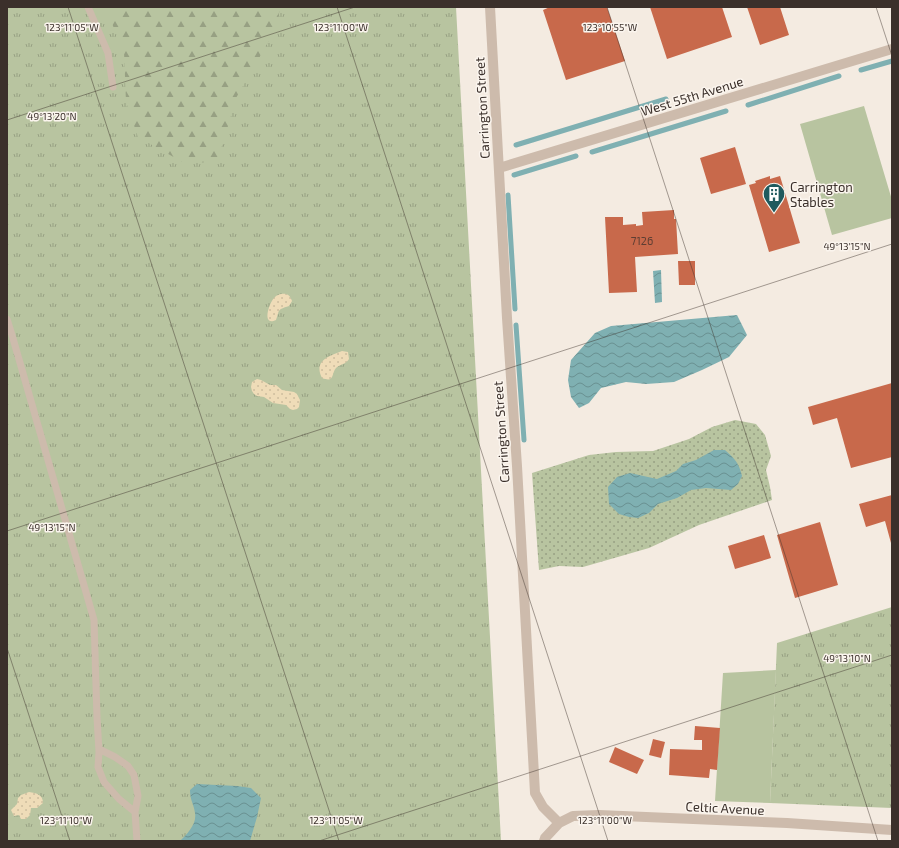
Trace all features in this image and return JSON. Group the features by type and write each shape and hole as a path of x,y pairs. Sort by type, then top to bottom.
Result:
{"street":[{"name":"Carrington Street","path":"490,7 535,793 543,807 558,823"},
{"name":"West 55th Avenue","path":"499,168 892,49"},
{"name":"Celtic Avenue","path":"558,823 573,816 599,815 787,823 892,830"},
{"path":"544,841 558,823"}],"lane":[{"path":"88,7 108,53 113,87"},
{"path":"7,319 94,620 99,749 98,767 104,782 119,799 135,812"},
{"path":"99,749 128,766 134,775 138,796 135,812 137,841"}],"green space":[{"path":"7,7 456,7 501,841 7,841"},
{"path":"105,7 281,7 271,37 236,98 218,161 186,164 138,137 126,102 124,52"},
{"path":"864,106 892,200 892,218 832,235 800,124"},
{"path":"735,420 756,424 765,435 771,456 766,470 772,500 699,525 649,548 583,567 559,566 539,570 532,473 589,455 616,452 653,451 689,439 712,427"},
{"path":"892,607 892,808 770,803 777,643"},
{"path":"776,670 770,803 715,801 723,673"}],"sand":[{"path":"281,294 288,295 292,301 289,306 282,308 279,311 276,320 271,321 268,317 269,308 275,297"},
{"path":"342,351 348,352 349,359 334,370 331,379 322,378 320,372 321,363 328,357"},
{"path":"257,379 270,385 276,385 282,390 297,394 300,400 299,407 293,410 286,405 273,403 264,397 254,394 251,387 252,382"},
{"path":"29,792 39,795 43,800 43,803 37,808 31,808 30,815 26,819 21,819 19,815 14,816 11,810 17,804 18,798"}],"water":[{"path":"661,270 662,302 655,303 653,271"},
{"path":"737,315 747,335 729,357 674,382 646,384 626,382 601,388 589,403 579,408 571,397 568,380 571,360 595,333 611,326"},
{"path":"714,450 725,450 738,464 742,476 738,484 731,490 706,488 691,490 677,498 658,504 649,513 638,518 619,514 609,504 608,487 617,477 630,473 657,479 676,471 683,464 696,460"},
{"path":"197,784 251,788 261,798 250,841 180,841 193,825 195,813 190,790"}],"building":[{"path":"550,7 607,7 625,61 566,80 543,10"},
{"path":"650,7 722,7 732,37 667,59"},
{"path":"747,7 780,7 789,35 760,45"},
{"path":"735,147 746,184 711,194 700,158"},
{"name":"Carrington Stables","path":"770,176 770,179 780,176 800,243 769,252 749,185 756,183 755,181"},
{"path":"674,210 678,254 635,257 637,292 609,293 605,217 623,217 623,225 636,224 636,226 643,225 642,212"},
{"path":"678,261 695,261 695,285 679,285"},
{"path":"892,383 892,457 851,468 837,418 813,425 808,407"},
{"path":"892,495 891,543 885,521 866,527 859,504"},
{"path":"820,522 838,585 795,598 777,535"},
{"path":"764,535 771,558 735,569 728,546"},
{"path":"695,726 720,728 717,770 710,769 709,778 669,775 670,749 702,750 702,740 694,740"},
{"path":"653,739 665,742 661,758 649,755"},
{"path":"615,747 644,760 637,774 609,762"}],"waterway":[{"path":"861,70 892,61"},
{"path":"748,105 839,76"},
{"path":"516,145 666,99"},
{"path":"592,152 726,111"},
{"path":"514,175 576,156"},
{"path":"508,195 515,309"},
{"path":"516,325 524,440"}],"place":[{"name":"Carrington Stables","path":"774,214"}]}
